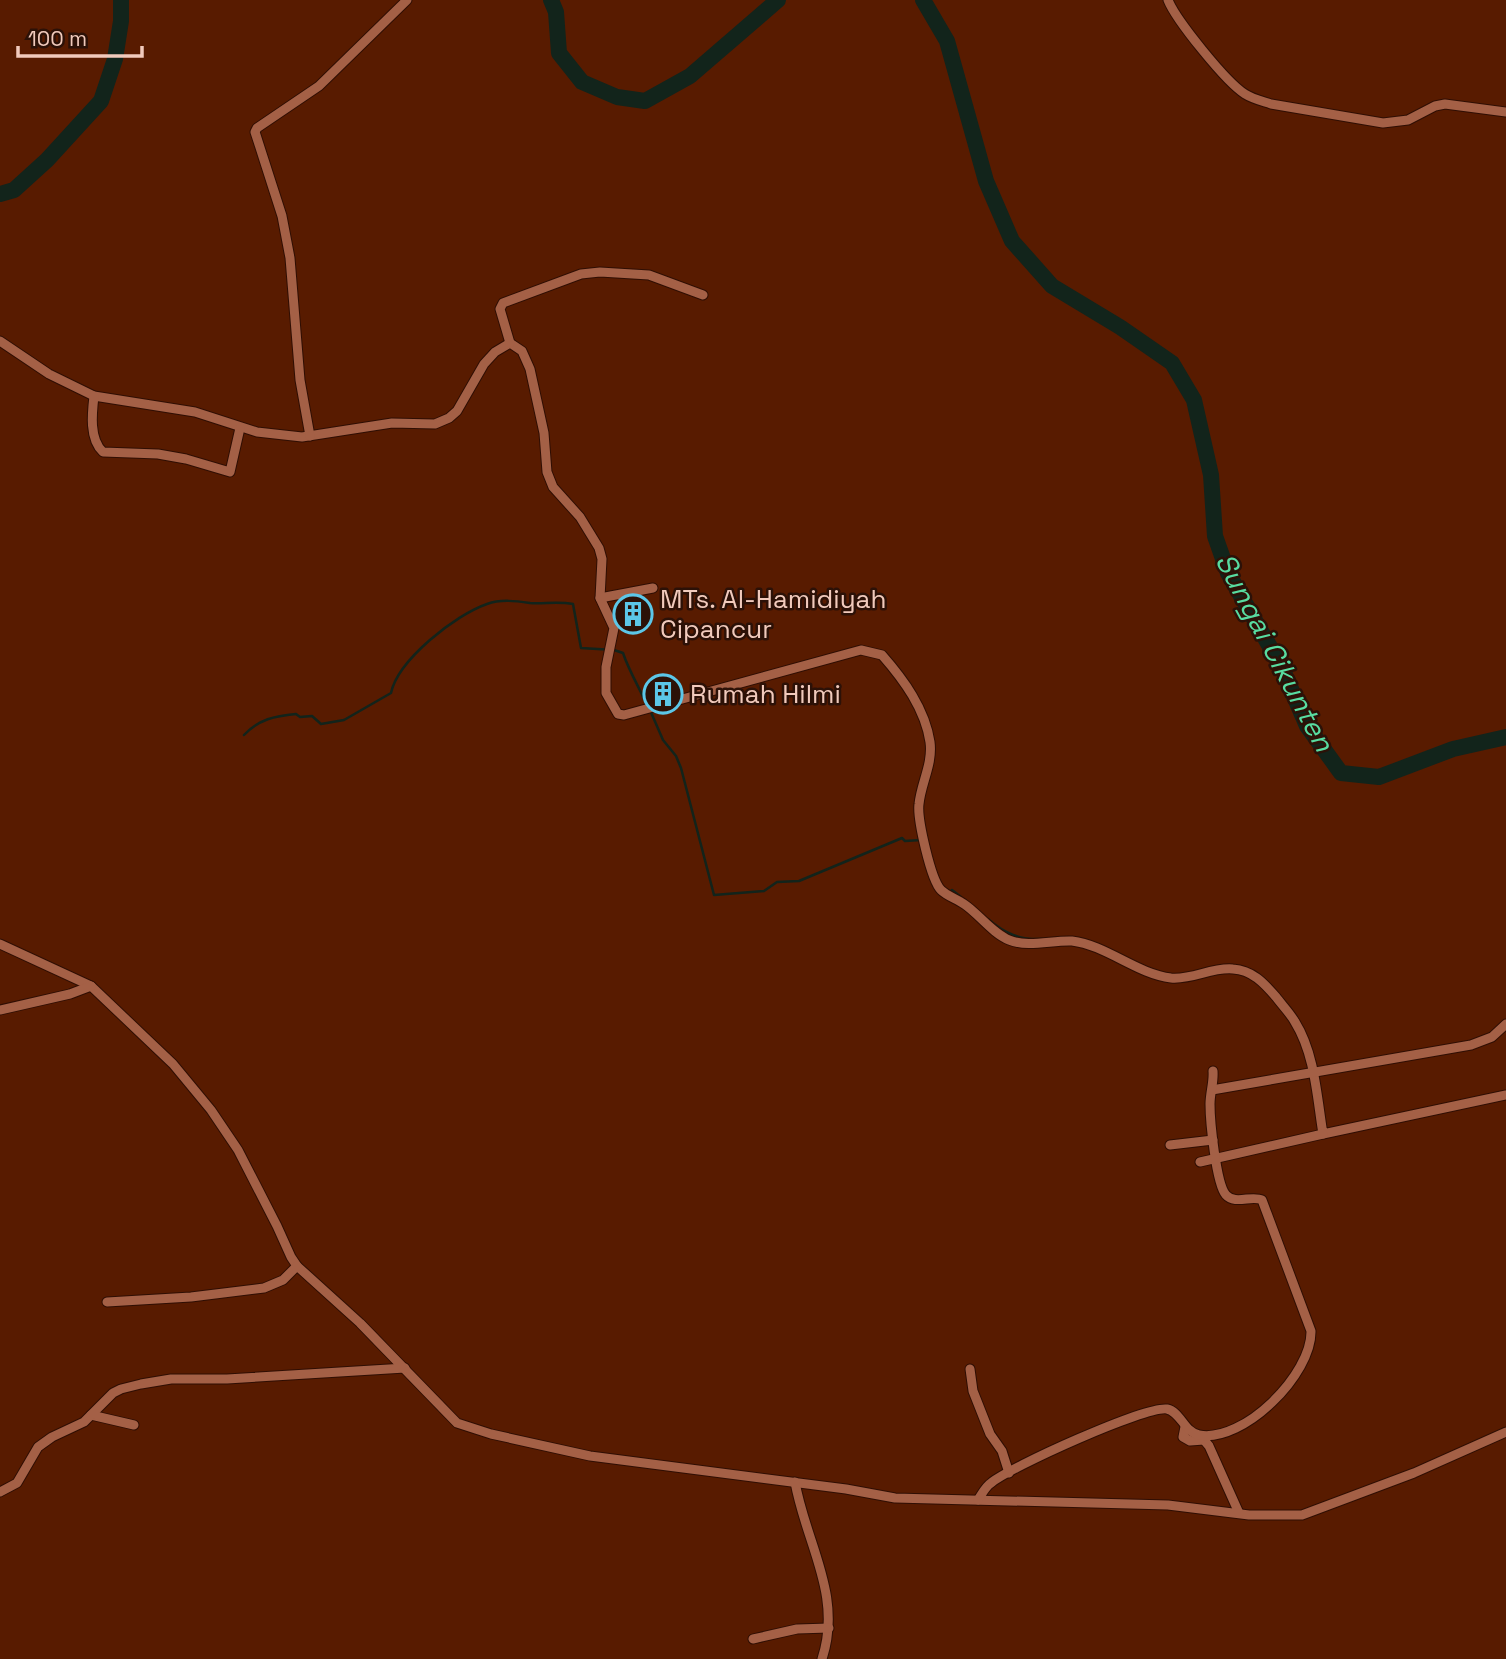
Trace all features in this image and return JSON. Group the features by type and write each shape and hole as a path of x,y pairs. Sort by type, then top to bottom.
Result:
{"street":[{"path":"310,436 300,380 288,247 282,216 255,132 319,86 407,0"},
{"path":"1168,0 1177,17 1235,86 1256,100 1383,123 1408,120 1435,106 1445,104 1506,112"},
{"path":"703,295 649,275 600,272 581,274 503,303 500,309 510,343 522,351 530,369 544,433 547,472 553,487 580,517 599,548 602,559 600,598 614,628 606,667 606,692 618,714 624,715 850,653 870,650 883,655 914,698 924,719 930,744 929,769 919,803 919,818 940,889 1010,941 1074,942 1116,956 1151,974 1171,978 1190,978 1215,969 1235,969 1252,974 1265,983 1295,1021 1310,1059 1323,1134"},
{"path":"0,341 48,374 94,396 195,412 240,428 282,436 310,436 392,423 435,424 457,411 484,365 495,352 510,343"},
{"path":"94,396 92,420 97,444 103,452 158,454 230,472 240,428"},
{"path":"600,598 653,588"},
{"path":"0,944 91,986 173,1065 211,1110 238,1150 297,1266 405,1368 457,1423 491,1434 590,1456 795,1482 895,1498 1168,1505 1239,1514 1302,1515 1414,1472 1506,1432"},
{"path":"0,1010 70,994 91,986"},
{"path":"1212,1090 1471,1045 1492,1037 1506,1024"},
{"path":"978,1500 991,1482 1102,1428 1137,1416 1166,1409 1198,1435 1215,1435 1233,1430 1262,1411 1297,1373 1308,1352 1311,1331 1264,1203 1256,1197 1240,1199 1226,1195 1220,1180 1210,1102 1213,1071"},
{"path":"1200,1162 1506,1095"},
{"path":"1170,1145 1213,1140"},
{"path":"107,1302 191,1297 264,1287 284,1280 297,1266"},
{"path":"0,1492 17,1483 38,1447 78,1425 113,1393 141,1384 190,1378 227,1379 405,1368"},
{"path":"970,1369 973,1391 990,1434 1002,1451 1009,1473"},
{"path":"91,1415 134,1425"},
{"path":"1185,1427 1183,1437 1190,1441 1203,1440 1209,1446 1239,1514"},
{"path":"795,1482 824,1585 830,1618 822,1659"},
{"path":"753,1639 797,1629 829,1628"}],"waterway":[{"name":"Sungai Cikunten","path":"0,194 14,190 47,160 101,101 115,59 121,21 121,0"},
{"name":"Sungai Cikunten","path":"551,0 556,12 559,53 582,82 617,97 645,101 690,76 778,0"},
{"name":"Sungai Cikunten","path":"923,0 947,41 986,181 1012,241 1052,286 1120,327 1172,363 1194,400 1211,475 1215,536 1228,573 1282,668 1307,726 1341,773 1379,777 1453,749 1506,737"},
{"path":"244,735 262,722 281,716 312,716 321,724 344,720 391,693 404,667 444,628 487,604 503,601 573,604 581,648 623,653 647,705"},
{"path":"650,710 663,740 676,756 681,768 714,895 764,891 777,882 799,881 902,838 905,841 921,840"},
{"path":"950,892 952,890 961,897"},
{"path":"988,919 1013,935 1042,939"}],"place":[{"name":"MTs. Al-Hamidiyah Cipancur","path":"633,614"},
{"name":"Rumah Hilmi","path":"663,694"}]}
